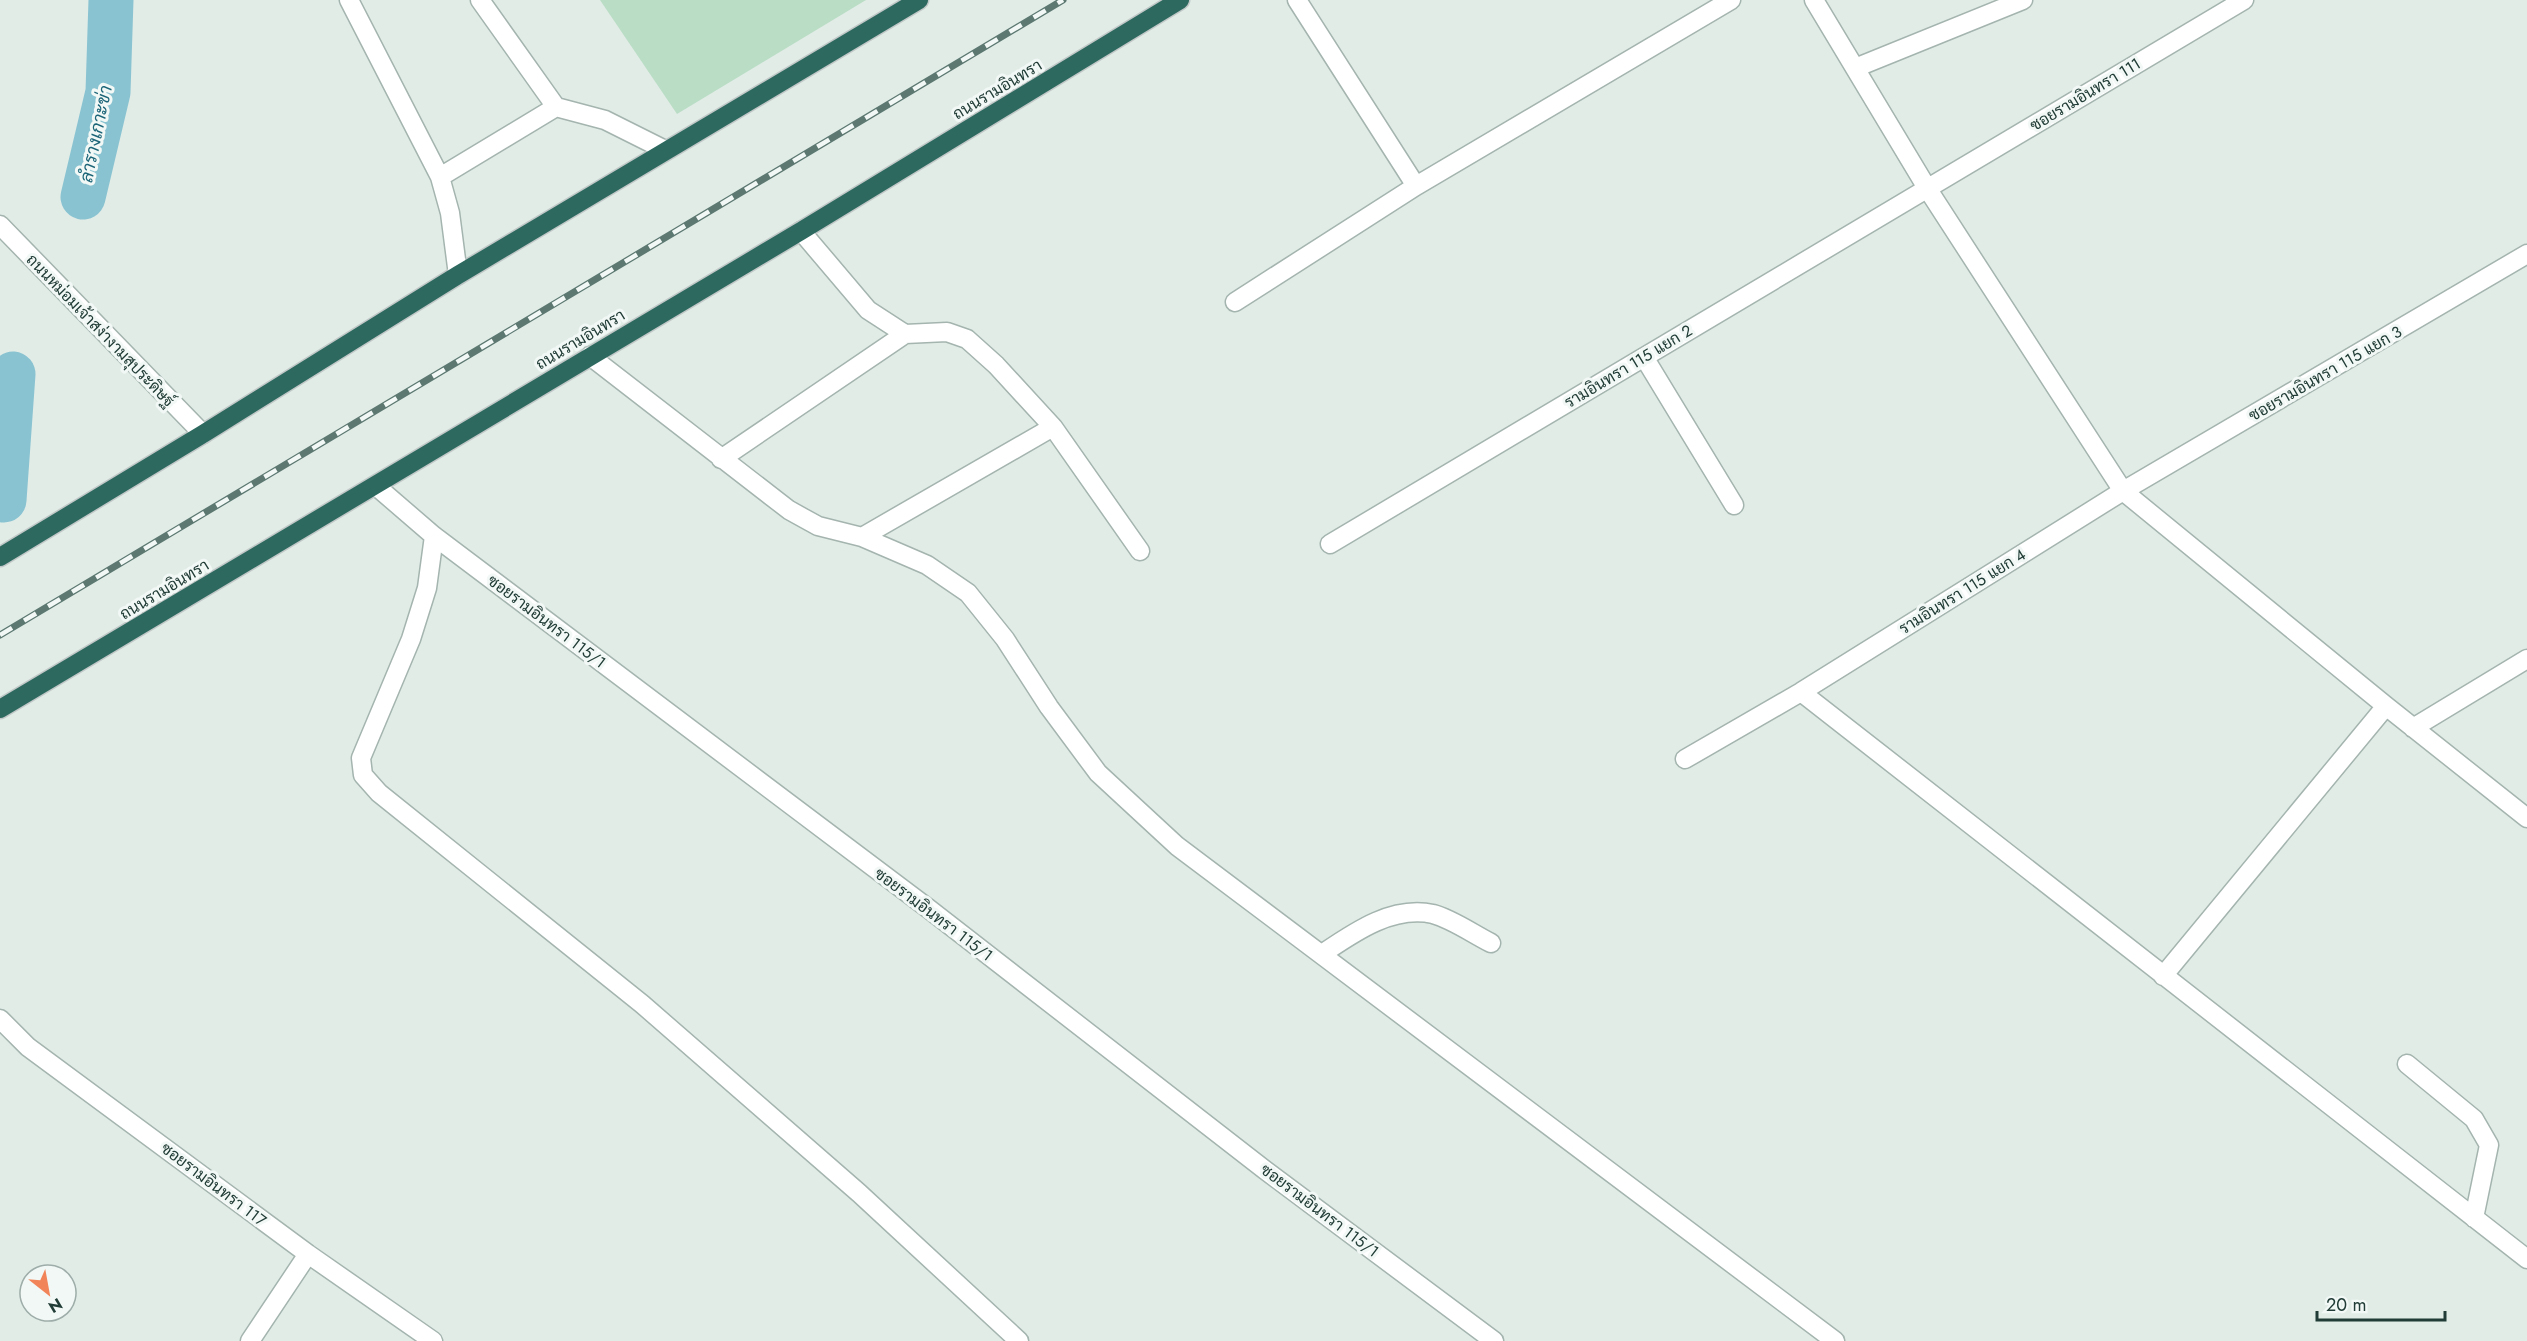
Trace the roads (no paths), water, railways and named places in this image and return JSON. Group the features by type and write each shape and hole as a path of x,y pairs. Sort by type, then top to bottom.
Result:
{"highway":[{"path":"0,557 203,434 458,274 919,0"},
{"name":"ถนนรามอินทรา","path":"0,709 801,231 1180,0"}],"street":[{"path":"349,0 440,177 450,213 458,274"},
{"path":"480,0 556,107 605,120 665,150"},
{"path":"1297,0 1416,186"},
{"path":"1235,302 1416,186 1731,0"},
{"path":"1814,0 1927,188 2123,491 2527,818"},
{"path":"1855,68 2023,0"},
{"name":"ซอยรามอินทรา 111","path":"1927,188 2244,0"},
{"path":"440,177 556,107"},
{"name":"รามอินทรา 115 แยก 2","path":"1330,544 1927,188"},
{"name":"ถนนหม่อมเจ้าสง่างามสุประดิษฐ์","path":"0,225 203,434"},
{"path":"801,231 868,310 905,334"},
{"name":"ซอยรามอินทรา 115 แยก 3","path":"2123,491 2527,254"},
{"path":"721,459 905,334 946,332 967,339 996,365 1053,427 1140,551"},
{"path":"590,356 789,510 818,526 862,537 927,565 968,593 1005,639 1049,707 1098,773 1177,846 1835,1341"},
{"path":"1644,357 1734,505"},
{"path":"862,537 1053,427"},
{"name":"ซอยรามอินทรา 115/1","path":"376,486 434,536 929,909 1265,1170 1494,1341"},
{"name":"รามอินทรา 115 แยก 4","path":"1685,759 1801,692 2123,491"},
{"path":"434,536 427,588 411,639 361,758 363,775 379,793 642,1004 859,1193 1019,1341"},
{"path":"2413,728 2527,659"},
{"path":"1801,692 2527,1259"},
{"path":"2163,976 2386,706"},
{"path":"1322,954 1362,928 1396,915 1432,914 1491,943"},
{"name":"ซอยรามอินทรา 117","path":"0,1019 28,1047 308,1254 433,1341"},
{"path":"2407,1064 2474,1119 2488,1145 2474,1218"},
{"path":"250,1341 308,1254"}],"waterway":[{"name":"ลำรางเกาะข่า","path":"83,197 108,92 111,0"},
{"name":"ลำรางเกาะข่า","path":"4,500 13,374"}],"railway":[{"path":"0,635 1063,0"}]}
